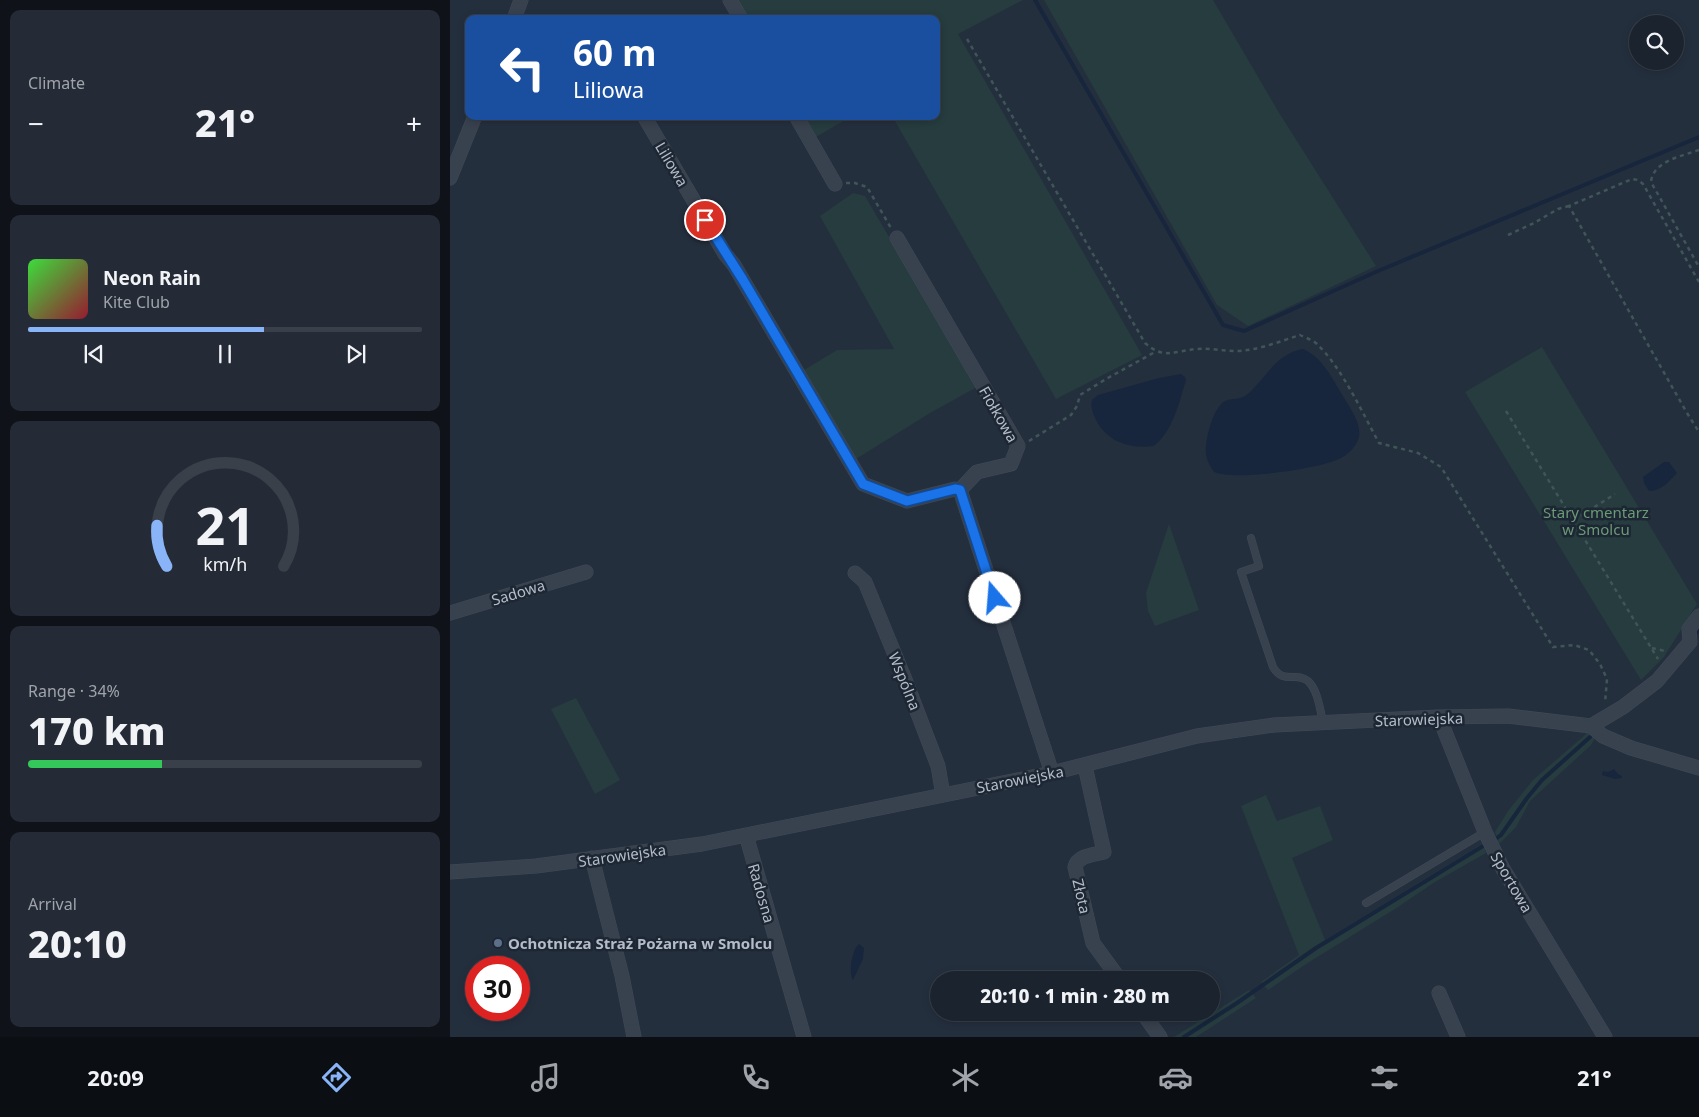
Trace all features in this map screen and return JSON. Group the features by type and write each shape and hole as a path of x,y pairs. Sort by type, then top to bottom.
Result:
{"street":[{"path":"515,15 521,0"},
{"path":"730,0 738,15"},
{"path":"450,178 473,120"},
{"name":"Liliowa","path":"646,120 725,254 734,265 809,390 863,484 907,501 955,489 960,490"},
{"path":"798,120 835,184"},
{"name":"Fiołkowa","path":"897,238 1018,446 1011,464 977,472 960,490"},
{"path":"960,490 1052,774"},
{"name":"Sadowa","path":"450,613 586,572"},
{"name":"Wspólna","path":"855,573 865,582 904,677 938,766 943,795"},
{"path":"1591,726 1622,708 1666,672 1690,642 1689,629 1699,616"},
{"name":"Starowiejska","path":"450,872 536,866 702,844 1052,774 1197,736 1274,725 1439,717 1508,716 1591,726 1603,736 1631,748 1699,768"},
{"name":"Sportowa","path":"1439,717 1485,832 1503,869 1604,1037"},
{"name":"Złota","path":"1085,766 1104,852 1080,858 1075,866 1093,942 1114,971"},
{"name":"Radosna","path":"746,835 804,1037"},
{"path":"592,858 622,976 634,1037"},
{"path":"1439,993 1458,1037"},
{"path":"1148,1021 1160,1037"}],"lane":[{"path":"1251,538 1259,566 1241,572 1272,667 1282,677 1308,680 1315,691 1323,722"},
{"path":"1366,903 1485,832"}],"path":[{"path":"968,39 1145,343 1156,352"},
{"path":"1699,150 1661,165 1652,174 1651,182 1699,267"},
{"path":"1508,235 1558,209 1632,179 1638,180 1643,184 1699,282"},
{"path":"835,184 855,183 866,187 897,238"},
{"path":"1569,206 1686,413 1699,432"},
{"path":"1018,446 1071,416 1077,406 1080,395 1156,352 1170,353 1198,349 1238,351 1300,335 1316,343 1328,356 1379,443 1418,453 1441,467 1553,647 1574,645 1589,650 1600,664 1607,679 1604,709 1606,717"},
{"path":"1506,411 1666,672"},
{"path":"1574,520 1615,494"}],"green space":[{"path":"736,0 1023,0 958,34 1142,355 1056,399 894,120 940,120 940,15 745,15"},
{"path":"1044,0 1213,0 1278,111 1376,266 1248,326 1217,305"},
{"path":"806,120 845,120 816,137"},
{"path":"853,193 865,196 977,387 930,413 856,459 804,370 837,350 894,349 820,216"},
{"name":"Stary cmentarz w Smolcu","path":"1542,347 1697,604 1664,657 1641,680 1465,392"},
{"path":"1169,524 1199,610 1155,626 1148,611 1146,593"},
{"path":"576,698 620,780 595,794 551,709"},
{"path":"1587,732 1595,738 1591,745 1530,801 1516,827 1499,844 1495,832 1508,811 1533,780"},
{"path":"1266,795 1277,821 1320,806 1333,840 1292,858 1325,940 1483,843 1486,853 1435,882 1268,990 1261,982 1299,955 1241,806"},
{"path":"1249,990 1256,998 1196,1037 1174,1037 1200,1021 1220,1021 1220,1008"}],"water":[{"path":"1303,349 1315,357 1333,378 1353,413 1359,431 1359,437 1354,447 1349,453 1339,459 1314,467 1276,473 1239,475 1214,472 1206,457 1206,442 1210,425 1217,410 1225,401 1247,395 1279,360 1294,351"},
{"path":"1181,374 1186,380 1178,407 1171,425 1161,440 1154,446 1145,447 1121,443 1108,435 1097,422 1091,403 1098,395 1159,378"},
{"path":"1664,462 1669,462 1677,473 1661,488 1649,491 1643,477"},
{"path":"1614,769 1622,778 1615,779 1602,775 1603,771 1608,772"},
{"path":"859,944 864,948 863,959 853,980 851,972 852,961 854,951"}],"waterway":[{"path":"1035,0 1223,325 1244,331 1378,271 1699,137"},
{"path":"1497,838 1542,780 1590,737"},
{"path":"1184,1037 1316,948 1483,846"}],"place":[{"name":"Ochotnicza Straż Pożarna w Smolcu","path":"498,943"}],"route":[{"path":"705,220 743,280 863,484 907,501 955,489 960,490 995,598"}]}
